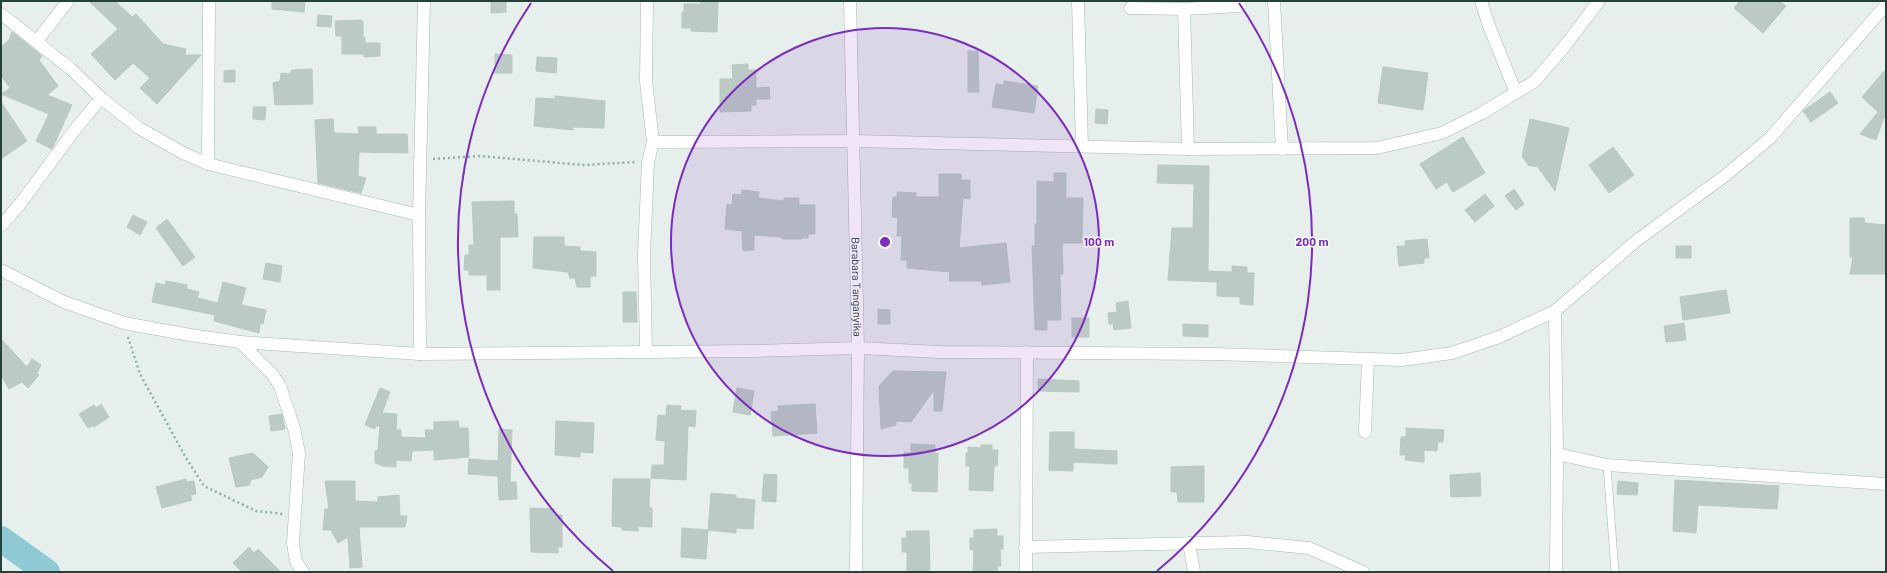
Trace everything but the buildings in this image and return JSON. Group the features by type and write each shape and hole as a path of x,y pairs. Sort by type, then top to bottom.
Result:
{"street":[{"path":"37,41 68,1"},
{"path":"208,164 209,1"},
{"path":"420,354 419,215 424,1"},
{"path":"646,351 644,255 648,162 653,142 646,81 647,1"},
{"name":"Barabara Tanganyika","path":"850,1 858,348 856,572"},
{"path":"1078,1 1082,146"},
{"path":"1274,1 1282,149"},
{"path":"1481,1 1489,26 1516,93"},
{"path":"653,142 854,141 1188,149 1377,148 1442,133 1516,93 1535,81 1564,47 1599,1"},
{"path":"1,270 64,302 124,323 190,336 240,342 420,354 753,351 858,348 940,352 1214,354 1368,361 1402,360 1452,353 1499,337 1554,312 1636,241 1726,175 1770,138 1886,5"},
{"path":"1130,8 1184,9 1240,6"},
{"path":"1184,9 1188,149"},
{"path":"1,14 71,69 101,98 139,128 183,154 208,164 419,215"},
{"path":"1,226 20,204 74,131 101,98"},
{"path":"1554,312 1558,454 1556,572"},
{"path":"240,342 272,374 280,386 294,428 299,453 293,542 296,562 303,572"},
{"path":"1026,572 1027,352"},
{"path":"1364,432 1368,361"},
{"path":"1558,454 1607,465 1886,484"},
{"path":"1025,547 1247,542 1309,548 1363,572"},
{"path":"1189,543 1194,572"}],"lane":[{"path":"1607,465 1615,572"}],"path":[{"path":"420,158 449,159 480,156 584,165 648,162"},
{"path":"124,323 140,374 186,458 204,486 256,511 294,515"}],"waterway":[{"path":"1,539 47,572"}]}
